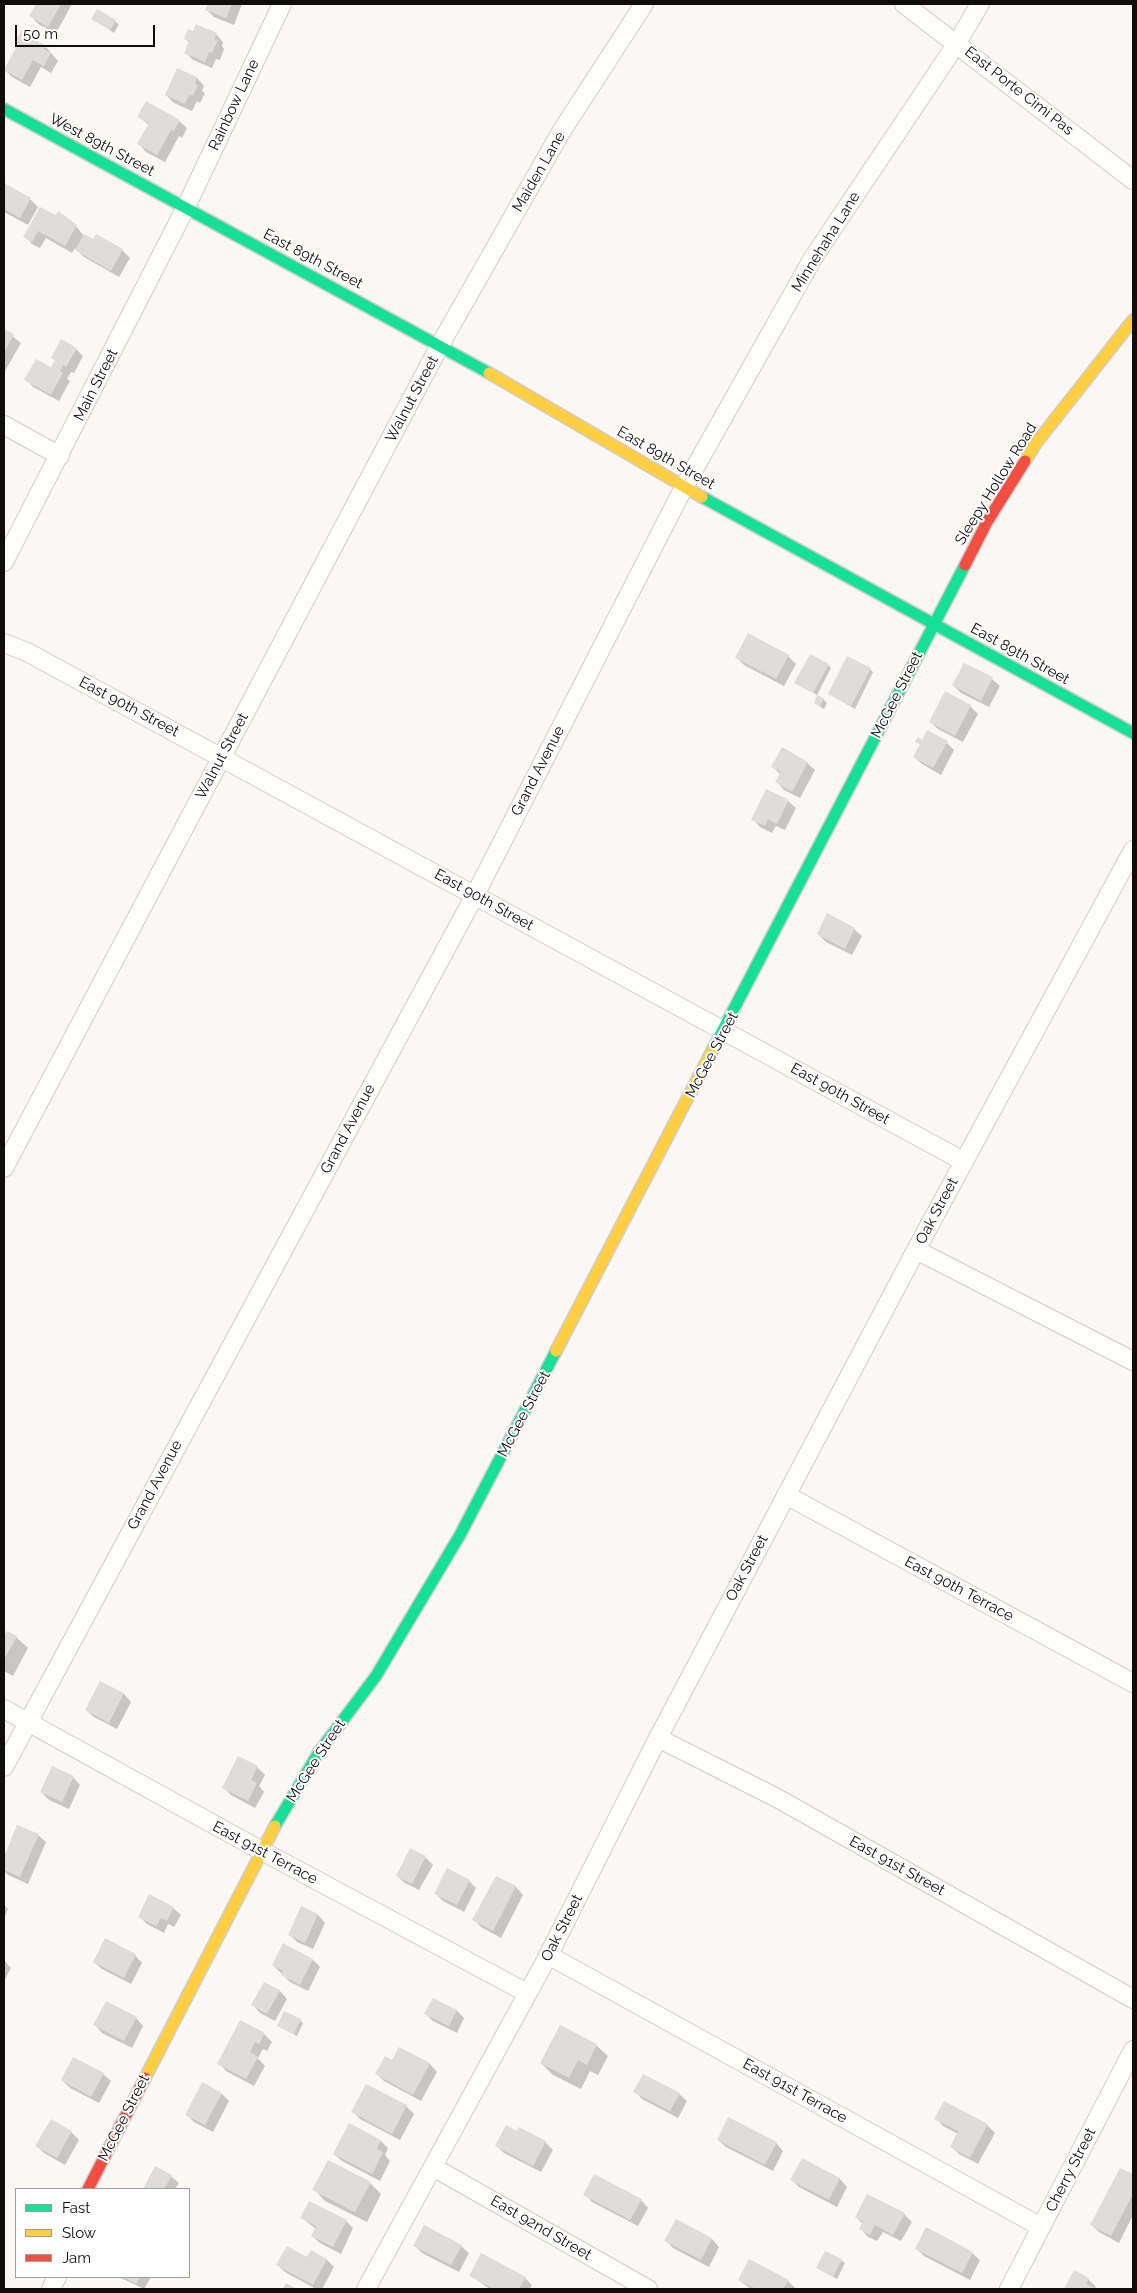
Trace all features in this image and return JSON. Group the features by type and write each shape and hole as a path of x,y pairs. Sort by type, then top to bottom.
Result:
{"street":[{"name":"Rainbow Lane","path":"186,207 282,4"},
{"name":"Maiden Lane","path":"440,345 561,132 644,4"},
{"name":"East Porte Cimi Pas","path":"904,4 1133,180"},
{"name":"Minnehaha Lane","path":"684,487 813,258 957,43 980,4"},
{"name":"West 89th Street","path":"4,109 186,207"},
{"name":"East 89th Street","path":"186,207 440,345 684,487 1133,733"},
{"name":"Main Street","path":"4,562 186,207"},
{"name":"Sleepy Hollow Road","path":"934,624 987,522 1037,442 1133,320"},
{"name":"Walnut Street","path":"4,1168 440,345"},
{"path":"4,425 60,456"},
{"name":"Grand Avenue","path":"4,1767 474,895 684,487"},
{"name":"McGee Street","path":"89,2188 262,1852 319,1752 376,1676 460,1535 725,1031 934,624"},
{"name":"East 90th Street","path":"4,644 27,652 222,757 963,1161"},
{"name":"Oak Street","path":"366,2289 548,1954 658,1738 963,1161 1133,850"},
{"path":"916,1250 1133,1362"},
{"name":"East 90th Terrace","path":"786,1494 1133,1683"},
{"name":"East 91st Terrace","path":"4,1709 26,1724 527,1993"},
{"name":"East 91st Street","path":"658,1738 776,1798 1133,1999"},
{"name":"East 91st Terrace","path":"548,1954 1041,2227"},
{"name":"Cherry Street","path":"1009,2289 1133,2050"},
{"name":"East 92nd Street","path":"433,2167 648,2289"}],"building":[{"path":"36,4 61,4 48,27 29,16"},
{"path":"208,4 232,4 226,18 205,10"},
{"path":"97,9 116,20 110,30 91,19"},
{"path":"196,24 217,33 214,39 218,40 212,53 209,52 205,62 184,53 189,41 184,39 188,29 193,31"},
{"path":"21,31 46,46 44,49 51,53 44,66 33,60 22,80 4,70 18,44 15,42"},
{"path":"177,68 197,77 195,84 198,85 193,96 189,95 185,104 165,95"},
{"path":"146,101 180,120 174,131 171,130 157,155 137,144 149,123 137,117"},
{"path":"4,183 31,198 20,218 4,209"},
{"path":"40,207 56,215 58,211 77,225 65,246 38,231 32,242 23,237"},
{"path":"84,234 93,239 96,234 123,249 111,271 75,250"},
{"path":"4,329 14,334 4,353"},
{"path":"61,339 77,348 66,367 63,365 60,371 63,373 51,395 24,380 36,359 51,367 55,360 51,358"},
{"path":"748,633 789,655 776,679 735,658"},
{"path":"810,654 829,664 813,693 794,683"},
{"path":"847,656 871,668 851,706 828,694"},
{"path":"964,663 993,677 981,701 952,685"},
{"path":"945,691 971,705 955,736 929,722"},
{"path":"817,695 824,698 820,706 814,703"},
{"path":"927,730 948,741 933,768 913,757 920,744 915,742 918,737 922,740"},
{"path":"782,747 808,762 792,792 775,782 781,772 771,767"},
{"path":"766,789 789,800 777,824 768,819 765,826 751,820"},
{"path":"827,913 855,928 845,949 817,934"},
{"path":"7,1631 17,1636 4,1660 4,1636"},
{"path":"100,1681 124,1693 109,1723 85,1710"},
{"path":"238,1756 258,1766 251,1780 257,1783 248,1801 222,1788"},
{"path":"52,1766 74,1776 62,1802 40,1792"},
{"path":"17,1825 39,1834 20,1877 4,1870 4,1857"},
{"path":"410,1848 426,1856 412,1884 396,1876"},
{"path":"447,1868 470,1880 457,1905 434,1894"},
{"path":"496,1876 516,1886 493,1931 472,1920"},
{"path":"149,1894 174,1907 167,1921 161,1918 156,1926 138,1917"},
{"path":"301,1906 318,1914 305,1943 288,1935"},
{"path":"105,1938 136,1954 124,1978 93,1962"},
{"path":"283,1943 313,1959 300,1985 281,1975 283,1971 272,1965"},
{"path":"264,1982 280,1990 267,2014 251,2005"},
{"path":"433,1998 457,2010 449,2026 424,2014"},
{"path":"106,2001 137,2017 124,2041 93,2025"},
{"path":"284,2011 301,2019 294,2034 277,2026"},
{"path":"240,2020 265,2033 259,2044 255,2042 250,2052 258,2057 246,2079 217,2064"},
{"path":"560,2025 597,2044 587,2065 578,2060 569,2078 540,2063"},
{"path":"399,2047 430,2063 413,2095 375,2074 385,2056 392,2060"},
{"path":"73,2057 104,2073 91,2097 61,2080"},
{"path":"643,2074 680,2093 670,2111 633,2092"},
{"path":"202,2082 222,2093 205,2125 185,2115"},
{"path":"366,2084 407,2105 392,2134 351,2112"},
{"path":"944,2101 988,2124 970,2158 950,2147 958,2131 934,2119"},
{"path":"728,2117 777,2142 765,2165 717,2140"},
{"path":"51,2119 72,2131 57,2158 35,2146"},
{"path":"349,2123 381,2140 377,2149 383,2152 372,2174 333,2154"},
{"path":"506,2125 517,2131 519,2127 546,2141 533,2166 495,2146"},
{"path":"802,2158 840,2178 829,2200 790,2180"},
{"path":"328,2160 371,2182 355,2212 312,2190"},
{"path":"155,2166 172,2175 165,2188 144,2188"},
{"path":"1120,2168 1133,2174 1133,2194 1111,2236 1090,2225"},
{"path":"594,2174 642,2199 630,2220 583,2195"},
{"path":"867,2194 905,2213 893,2235 875,2225 870,2235 859,2229 863,2222 855,2217"},
{"path":"309,2201 347,2220 333,2247 311,2236 316,2226 300,2218"},
{"path":"676,2219 712,2238 701,2260 664,2241"},
{"path":"424,2225 462,2245 451,2265 413,2246"},
{"path":"926,2227 973,2252 962,2273 915,2249"},
{"path":"287,2246 307,2257 311,2250 327,2259 313,2285 276,2265"},
{"path":"825,2251 842,2259 833,2277 816,2268"},
{"path":"481,2253 526,2277 519,2289 494,2289 469,2276"},
{"path":"749,2259 789,2280 783,2289 756,2289 738,2280"},
{"path":"1074,2270 1089,2278 1086,2284 1096,2289 1064,2289"},
{"path":"125,2278 139,2278 136,2284"},
{"path":"286,2283 297,2289 283,2289"}],"traffic: fast":[{"path":"4,109 489,373"},
{"path":"702,497 1133,733"},
{"path":"713,1049 965,565"},
{"path":"275,1826 319,1752 376,1676 460,1535 556,1351"}],"traffic: slow":[{"path":"1025,461 1037,442 1133,320"},
{"path":"489,373 702,497"},
{"path":"556,1351 713,1049"},
{"path":"145,2078 275,1826"}],"traffic: jam":[{"path":"965,565 987,522 1025,461"},
{"path":"89,2188 145,2078"}]}
